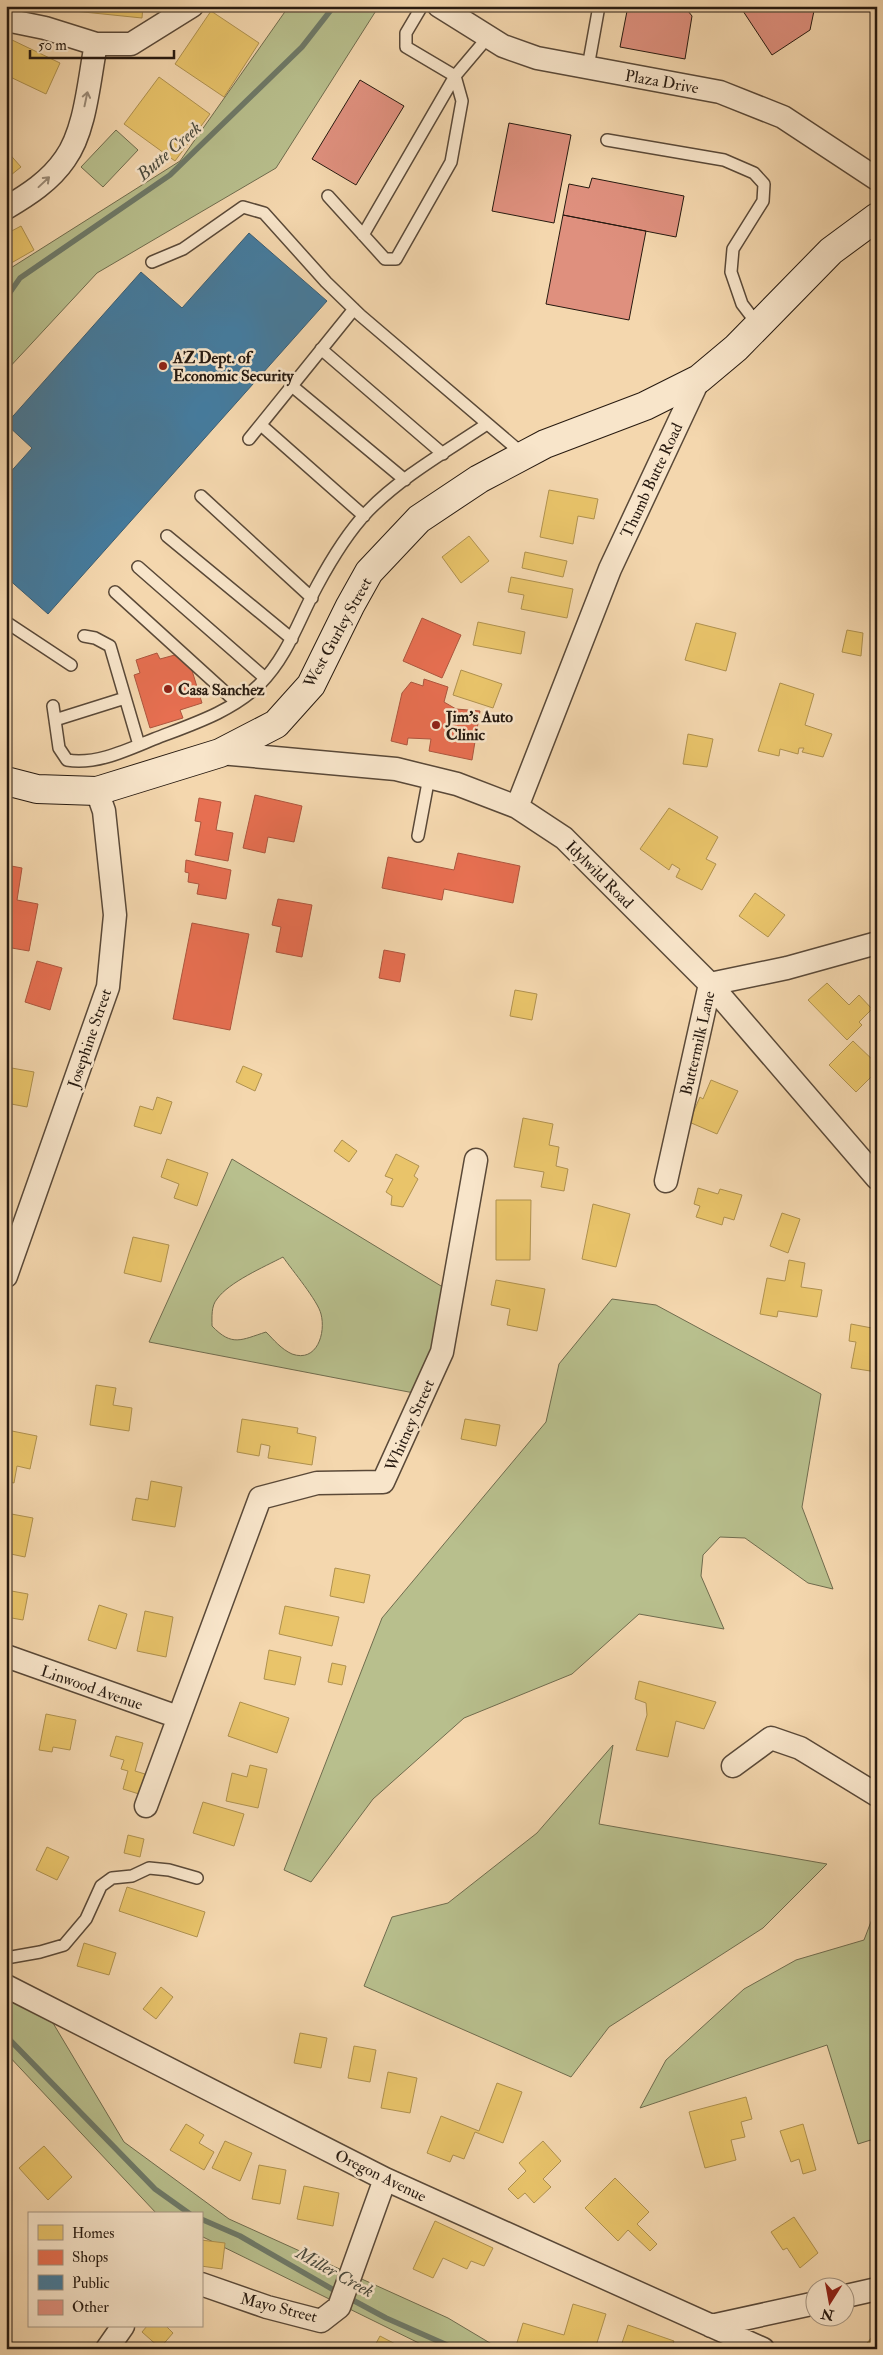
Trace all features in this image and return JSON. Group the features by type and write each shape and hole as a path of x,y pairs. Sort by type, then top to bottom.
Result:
{"main road":[{"name":"Thumb Butte Road","path":"699,379 736,348 831,251 877,217"},
{"name":"West Gurley Street","path":"6,781 37,790 98,791 220,754 276,724 311,685 350,606 370,572 419,519 479,479 545,444 645,406 699,379"}],"street":[{"path":"6,20 45,28 96,44 131,44 192,6"},
{"name":"Plaza Drive","path":"439,6 503,46 537,58 720,92 783,117 877,179"},
{"path":"6,208 36,190 66,159 73,146 81,121 96,44"},
{"name":"Thumb Butte Road","path":"517,807 610,569 699,379"},
{"name":"Idylwild Road","path":"220,754 396,769 457,784 517,807 564,838 710,984 877,1178"},
{"name":"Josephine Street","path":"6,1276 108,987 115,915 104,811 98,791"},
{"name":"Buttermilk Lane","path":"666,1181 710,984 787,968 877,943"},
{"name":"Whitney Street","path":"146,1806 260,1498 317,1483 384,1482 442,1352 476,1160"},
{"name":"Linwood Avenue","path":"6,1656 178,1717"},
{"path":"733,1766 771,1738 800,1748 877,1795"},
{"name":"Oregon Avenue","path":"6,1986 385,2179 763,2349"},
{"name":"Mayo Street","path":"202,2284 267,2307 321,2321 339,2307 385,2179"},
{"path":"856,2294 877,2290"},
{"path":"711,2326 806,2305"},
{"path":"107,2349 122,2328"}],"lane":[{"path":"328,196 385,259 396,259 451,162 462,101 455,76 406,47 406,33 422,6"},
{"path":"588,68 599,6"},
{"path":"363,236 455,76 488,37"},
{"path":"607,140 724,160 754,173 764,184 763,201 733,249 731,272 742,304 758,325"},
{"path":"152,262 183,250 244,207 264,213 354,309 524,455"},
{"path":"250,439 354,309"},
{"path":"322,349 443,454"},
{"path":"292,386 405,480"},
{"path":"53,706 59,748 67,760 80,762 116,754 189,726 236,702 265,678 283,655 339,549 364,516 405,480 487,424"},
{"path":"260,425 364,516"},
{"path":"201,496 312,598"},
{"path":"167,536 292,639"},
{"path":"138,567 265,678"},
{"path":"115,592 236,702"},
{"path":"6,622 71,665"},
{"path":"84,636 95,638 110,646 139,745"},
{"path":"55,720 125,698"},
{"path":"418,836 429,777"},
{"path":"6,1958 40,1952 64,1944 86,1919 101,1886 112,1878 132,1876 149,1868 169,1870 197,1878"}],"green space":[{"path":"289,6 379,6 276,168 97,273 6,371 6,271 180,161"},
{"path":"116,130 138,150 103,187 81,167"},
{"path":"232,1159 446,1289 433,1355 414,1393 149,1342","holes":["283,1257 310,1294 321,1314 322,1330 318,1345 308,1354 301,1356 288,1352 266,1332 237,1340 225,1337 212,1326 214,1305 223,1293 247,1275"]},
{"path":"612,1299 656,1305 821,1394 802,1507 833,1589 808,1583 745,1538 720,1537 703,1555 701,1576 724,1629 639,1614 572,1674 464,1718 373,1799 311,1882 284,1870 382,1618 546,1422 559,1364"},
{"path":"613,1745 599,1824 827,1864 763,1928 609,2027 571,2077 364,1986 392,1917 448,1903 537,1833"},
{"path":"877,1906 877,2138 858,2144 827,2045 640,2108 666,2060 744,1989 796,1960 864,1940"},
{"path":"6,1998 50,2018 124,2142 229,2219 448,2318 500,2349 431,2349 202,2236 202,2212 155,2212 6,2053"}],"building: Homes":[{"path":"64,6 143,6 142,18 64,10"},
{"path":"211,11 259,43 224,97 175,64"},
{"path":"10,39 60,63 46,94 6,75 6,47"},
{"path":"159,77 210,114 175,161 124,124"},
{"path":"6,150 21,167 6,179"},
{"path":"21,226 34,250 6,266 6,234"},
{"path":"549,490 598,499 594,519 578,516 573,544 540,537"},
{"path":"469,536 489,561 461,583 442,557"},
{"path":"525,552 567,561 563,577 522,568"},
{"path":"511,577 573,589 567,618 521,609 524,595 508,592"},
{"path":"478,622 525,632 521,654 473,645"},
{"path":"696,623 736,633 726,671 685,660"},
{"path":"847,630 863,633 861,656 842,652"},
{"path":"461,670 502,684 493,708 453,695"},
{"path":"780,683 814,694 805,725 832,734 823,757 802,752 804,748 799,748 798,754 780,749 779,756 758,751"},
{"path":"688,734 713,739 707,767 683,764"},
{"path":"669,808 718,837 706,859 716,864 702,890 676,877 680,869 672,864 669,870 640,849"},
{"path":"755,893 785,915 768,937 739,916"},
{"path":"827,983 849,1005 859,995 872,1009 859,1022 862,1025 847,1040 808,1000"},
{"path":"515,990 537,994 532,1020 510,1016"},
{"path":"853,1041 877,1064 877,1071 856,1092 829,1065"},
{"path":"243,1066 262,1074 255,1091 236,1082"},
{"path":"6,1067 34,1072 27,1107 6,1103"},
{"path":"711,1080 738,1091 717,1134 689,1122 700,1097 703,1099"},
{"path":"157,1097 172,1102 161,1134 134,1126 140,1106 153,1110"},
{"path":"523,1118 553,1124 549,1145 559,1147 556,1166 568,1169 564,1191 541,1187 544,1172 514,1167"},
{"path":"342,1140 357,1151 349,1162 334,1151"},
{"path":"396,1154 419,1166 414,1176 418,1179 403,1207 391,1205 392,1196 386,1192 393,1179 385,1176"},
{"path":"167,1159 208,1173 197,1206 174,1198 179,1184 161,1177"},
{"path":"698,1188 718,1194 720,1189 742,1195 734,1220 724,1217 722,1225 696,1217 700,1206 694,1204"},
{"path":"496,1200 531,1200 530,1260 496,1260"},
{"path":"593,1204 630,1214 616,1267 582,1259"},
{"path":"782,1213 800,1219 788,1253 770,1246"},
{"path":"133,1237 169,1245 161,1282 124,1273"},
{"path":"789,1260 805,1263 801,1287 822,1290 817,1317 778,1311 777,1317 760,1314 767,1278 785,1281"},
{"path":"496,1280 545,1289 537,1331 507,1325 510,1309 491,1305"},
{"path":"851,1324 877,1329 877,1372 851,1368 856,1342 849,1341"},
{"path":"96,1385 116,1388 113,1405 132,1408 129,1431 90,1425"},
{"path":"242,1419 298,1428 297,1433 316,1437 312,1465 268,1458 270,1446 261,1444 259,1456 237,1452"},
{"path":"465,1419 500,1425 496,1446 461,1439"},
{"path":"7,1430 37,1436 30,1469 17,1466 14,1483 6,1481"},
{"path":"151,1481 182,1487 175,1527 132,1520 136,1498 148,1500"},
{"path":"6,1513 33,1518 25,1557 6,1553"},
{"path":"335,1568 370,1575 364,1603 330,1596"},
{"path":"6,1590 28,1594 23,1620 6,1617"},
{"path":"99,1605 127,1614 116,1649 88,1640"},
{"path":"285,1606 339,1617 332,1646 279,1634"},
{"path":"145,1611 173,1617 166,1657 137,1651"},
{"path":"269,1650 301,1657 295,1685 264,1679"},
{"path":"332,1663 346,1666 342,1685 328,1682"},
{"path":"639,1681 716,1702 704,1729 676,1721 668,1757 636,1750 647,1715 646,1703 635,1699"},
{"path":"240,1702 289,1718 277,1753 228,1736"},
{"path":"46,1714 76,1720 70,1750 53,1747 52,1752 39,1750"},
{"path":"116,1736 143,1743 135,1771 145,1774 139,1794 123,1789 128,1771 121,1769 124,1760 110,1756"},
{"path":"250,1765 267,1769 258,1808 226,1801 232,1773 247,1777"},
{"path":"203,1802 244,1814 234,1846 193,1833"},
{"path":"128,1835 144,1839 140,1857 124,1853"},
{"path":"47,1847 69,1857 57,1880 36,1870"},
{"path":"127,1887 205,1912 197,1937 119,1911"},
{"path":"84,1943 116,1953 109,1975 77,1966"},
{"path":"161,1987 173,1997 156,2019 143,2009"},
{"path":"300,2033 327,2038 321,2068 294,2063"},
{"path":"354,2046 376,2050 370,2082 348,2078"},
{"path":"388,2072 417,2078 410,2113 381,2108"},
{"path":"497,2083 522,2092 503,2143 475,2132 464,2159 453,2155 450,2162 427,2153 441,2116 479,2131"},
{"path":"746,2097 752,2119 741,2122 745,2137 731,2140 736,2160 705,2168 689,2112"},
{"path":"186,2124 204,2135 199,2143 214,2152 204,2170 170,2150"},
{"path":"803,2124 816,2170 803,2174 799,2159 791,2162 780,2131"},
{"path":"225,2141 252,2153 240,2181 212,2168"},
{"path":"543,2141 561,2161 543,2179 551,2187 534,2203 525,2193 518,2199 508,2189 526,2171 519,2163"},
{"path":"44,2146 72,2177 48,2200 19,2168"},
{"path":"259,2165 286,2170 280,2204 252,2199"},
{"path":"615,2178 649,2212 637,2224 657,2244 650,2251 628,2230 618,2241 585,2208"},
{"path":"304,2186 339,2193 333,2226 297,2219"},
{"path":"794,2217 818,2253 800,2268 787,2248 783,2250 771,2232"},
{"path":"435,2221 493,2248 484,2266 471,2261 467,2269 443,2258 433,2278 413,2269"},
{"path":"202,2240 225,2243 222,2269 202,2266"},
{"path":"573,2304 606,2314 595,2349 515,2349 523,2323 564,2335"},
{"path":"628,2325 674,2341 671,2349 620,2349"},
{"path":"145,2328 168,2328 173,2333 160,2348 142,2332"},
{"path":"877,2331 877,2349 862,2349"},
{"path":"380,2336 405,2349 373,2349"}],"building: Shops":[{"path":"422,618 461,635 442,678 403,661"},
{"name":"Casa Sanchez","path":"157,653 160,659 182,653 186,665 190,664 202,703 180,710 183,718 150,728 134,675 140,673 136,660"},
{"name":"Jim's Auto Clinic","path":"424,679 448,687 444,702 456,709 480,711 472,760 429,751 431,739 408,738 407,745 391,741 402,693 411,682 423,686"},
{"path":"255,795 302,806 294,842 268,837 265,853 243,848"},
{"path":"199,798 221,802 216,830 233,833 228,861 195,855 201,822 195,821"},
{"path":"458,853 520,866 513,903 444,889 442,900 382,888 388,857 454,870"},
{"path":"186,860 231,870 226,899 197,894 199,884 188,882 189,873 185,872"},
{"path":"6,865 22,868 17,900 38,904 29,951 6,947"},
{"path":"278,899 312,905 302,957 276,952 281,927 272,925"},
{"path":"192,923 249,934 230,1030 173,1019"},
{"path":"384,950 405,954 400,982 379,978"},
{"path":"37,961 62,968 50,1010 25,1002"}],"building: Public":[{"name":"AZ Dept. of Economic Security","path":"249,233 327,301 48,614 6,577 6,477 32,448 6,424 141,272 182,308"}],"building: Other":[{"path":"628,6 684,6 692,16 685,59 620,47"},
{"path":"749,6 815,6 810,30 772,55 743,11"},
{"path":"360,80 404,106 356,185 312,159"},
{"path":"509,123 571,135 554,223 492,211"},
{"path":"592,178 684,196 676,237 563,215 569,184 589,188"},
{"path":"563,215 646,231 629,320 546,304"}],"waterway":[{"name":"Butte Creek","path":"6,298 20,278 170,175 302,47 334,6"},
{"name":"Miller Creek","path":"6,2036 155,2189 187,2212"},
{"name":"Miller Creek","path":"202,2219 240,2236 339,2293"},
{"name":"Miller Creek","path":"347,2297 386,2318 456,2349"}],"place":[{"name":"AZ Dept. of Economic Security","path":"163,366"},
{"name":"Casa Sanchez","path":"168,689"},
{"name":"Jim's Auto Clinic","path":"436,725"}]}
